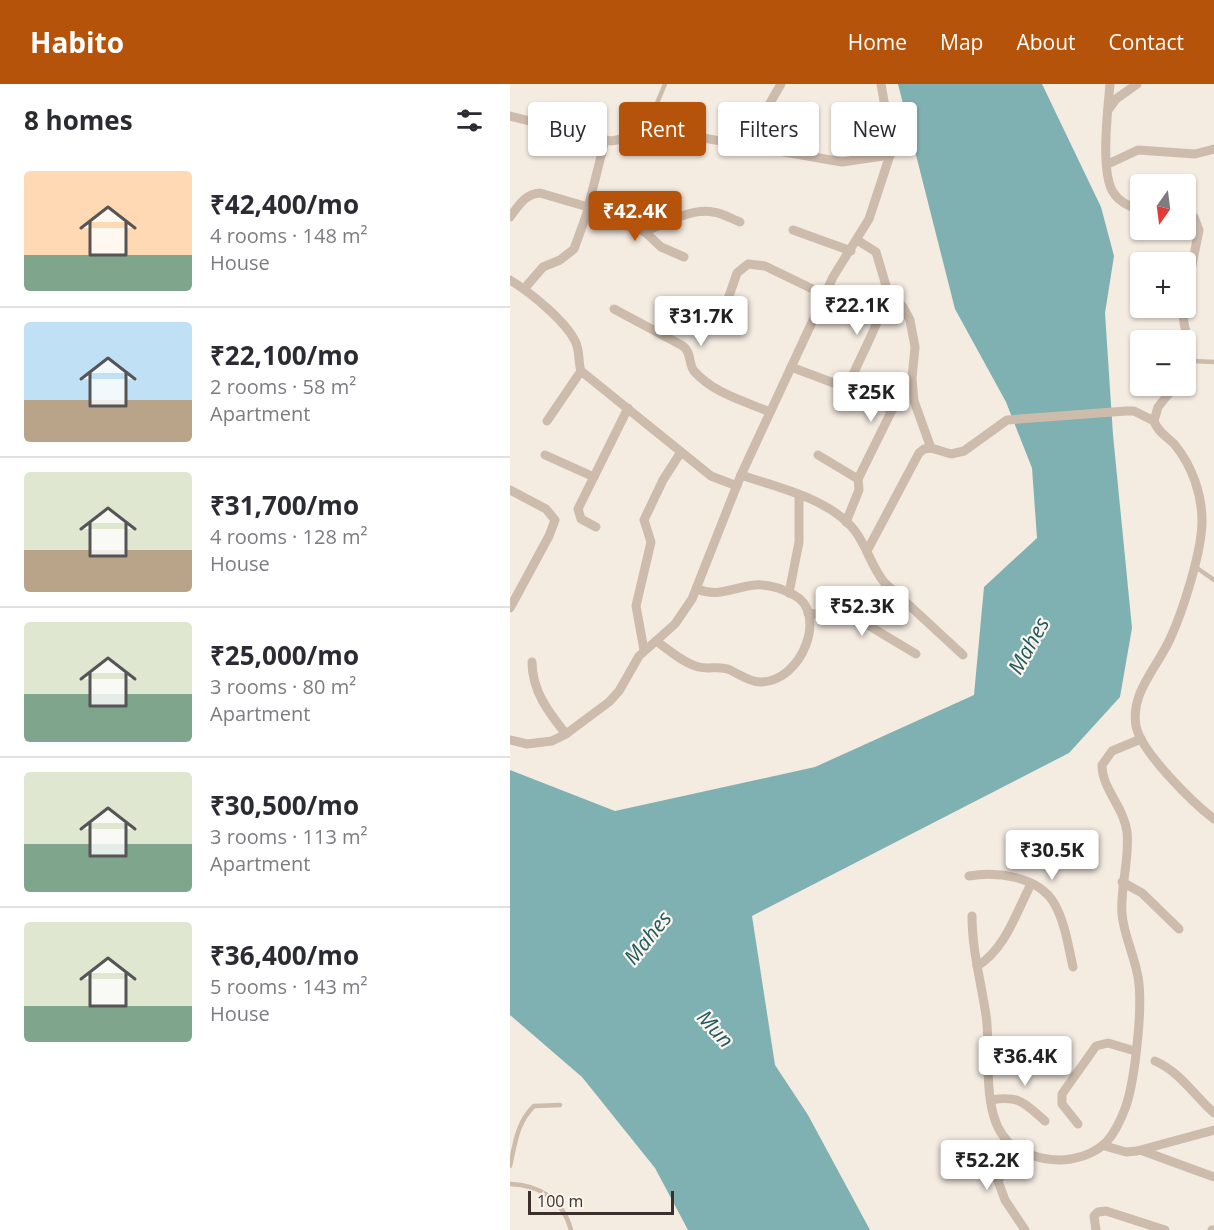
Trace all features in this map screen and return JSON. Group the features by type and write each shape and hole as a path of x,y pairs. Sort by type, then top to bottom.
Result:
{"street":[{"path":"770,102 781,84"},
{"path":"881,84 884,102"},
{"path":"1110,84 1107,111 1108,164 1114,195 1130,207"},
{"path":"1107,111 1116,99 1137,84"},
{"path":"510,116 528,121"},
{"path":"1108,164 1138,150 1195,154 1214,149"},
{"path":"524,289 543,267 560,260 574,249 587,212 601,156"},
{"path":"797,156 842,162 883,156"},
{"path":"510,740 539,744 566,734 613,698 644,650 675,624 697,589 741,475 825,295 869,219 890,156"},
{"path":"510,217 524,198 540,193 645,232 661,247 684,257"},
{"path":"645,232 670,220 706,212 719,213 740,222"},
{"path":"1195,252 1198,239 1196,221"},
{"path":"794,230 851,251"},
{"path":"857,240 871,248 879,258 882,278 910,320 915,347 912,387 914,401 931,448"},
{"path":"718,328 737,273 748,264 775,270 825,295"},
{"path":"510,280 524,289 571,334 578,349 581,371 547,421"},
{"path":"847,388 860,357 879,323 889,291"},
{"path":"614,309 683,346 688,351 693,370 714,388 770,412"},
{"path":"791,367 847,388 892,410"},
{"path":"581,371 711,476 737,486"},
{"path":"846,522 859,490 858,479 892,410 912,387"},
{"path":"1154,421 1158,407 1167,396"},
{"path":"596,527 584,522 578,509 628,408"},
{"path":"867,550 919,453 924,449 931,448 951,454 964,451 1008,420 1134,411 1154,421 1160,432 1174,443 1185,460 1199,494 1202,523 1193,566 1172,633 1142,689 1136,706 1136,725 1141,739 1182,790 1214,819"},
{"path":"644,650 636,606 651,542 644,520 663,480 681,452"},
{"path":"545,455 594,477"},
{"path":"818,455 858,479"},
{"path":"741,475 799,495 836,513 861,538 874,569 884,582 963,655"},
{"path":"510,490 546,509 555,520 549,536 510,608"},
{"path":"789,593 799,542 799,495"},
{"path":"656,640 697,667 723,668 759,682 777,677 796,667 807,645 808,613 797,596 754,585 717,594 697,589"},
{"path":"808,613 861,621 916,654"},
{"path":"532,662 537,690 544,704 566,734"},
{"path":"972,916 972,938 986,1017 991,1100 1001,1135 1016,1151 1038,1157 1068,1160 1092,1155 1105,1146 1126,1105 1140,1004 1139,982 1122,916 1122,882 1127,832 1118,802 1105,782 1102,765 1112,751 1141,739"},
{"path":"969,876 992,873 1031,884 1053,901 1063,925 1072,967"},
{"path":"1122,882 1142,893 1179,929"},
{"path":"977,966 999,945 1031,884"},
{"path":"1078,1124 1062,1104 1062,1094 1096,1046 1108,1043 1135,1051"},
{"path":"1155,1061 1177,1073 1193,1094 1214,1113"},
{"path":"991,1100 1012,1097 1019,1099 1045,1121"},
{"path":"1105,1146 1126,1152 1141,1150 1214,1130"},
{"path":"1141,1150 1214,1177"},
{"path":"1016,1151 998,1181 1005,1200 1025,1230"},
{"path":"1096,1230 1094,1216 1098,1212 1106,1211 1135,1225 1165,1230"}],"lane":[{"path":"658,102 665,84"},
{"path":"1196,361 1214,362"},
{"path":"1193,566 1214,580"},
{"path":"510,1166 520,1126 526,1114 534,1106 560,1105"},
{"path":"510,1185 532,1187 547,1194 560,1205 571,1230"}],"water":[{"path":"898,84 1042,84 1101,207 1114,256 1105,313 1113,435 1132,628 1120,697 1069,753 752,916 775,1065 808,1115 870,1230 688,1230 655,1168 582,1077 510,1015 510,770 615,811 815,767 974,695 984,587 1037,538 1032,468 1006,402 955,309 916,156 917,102 903,102"}],"water label":[{"name":"Mahes","path":"1029,646"},
{"name":"Mahes","path":"648,938"},
{"name":"Mun","path":"715,1029"}]}
